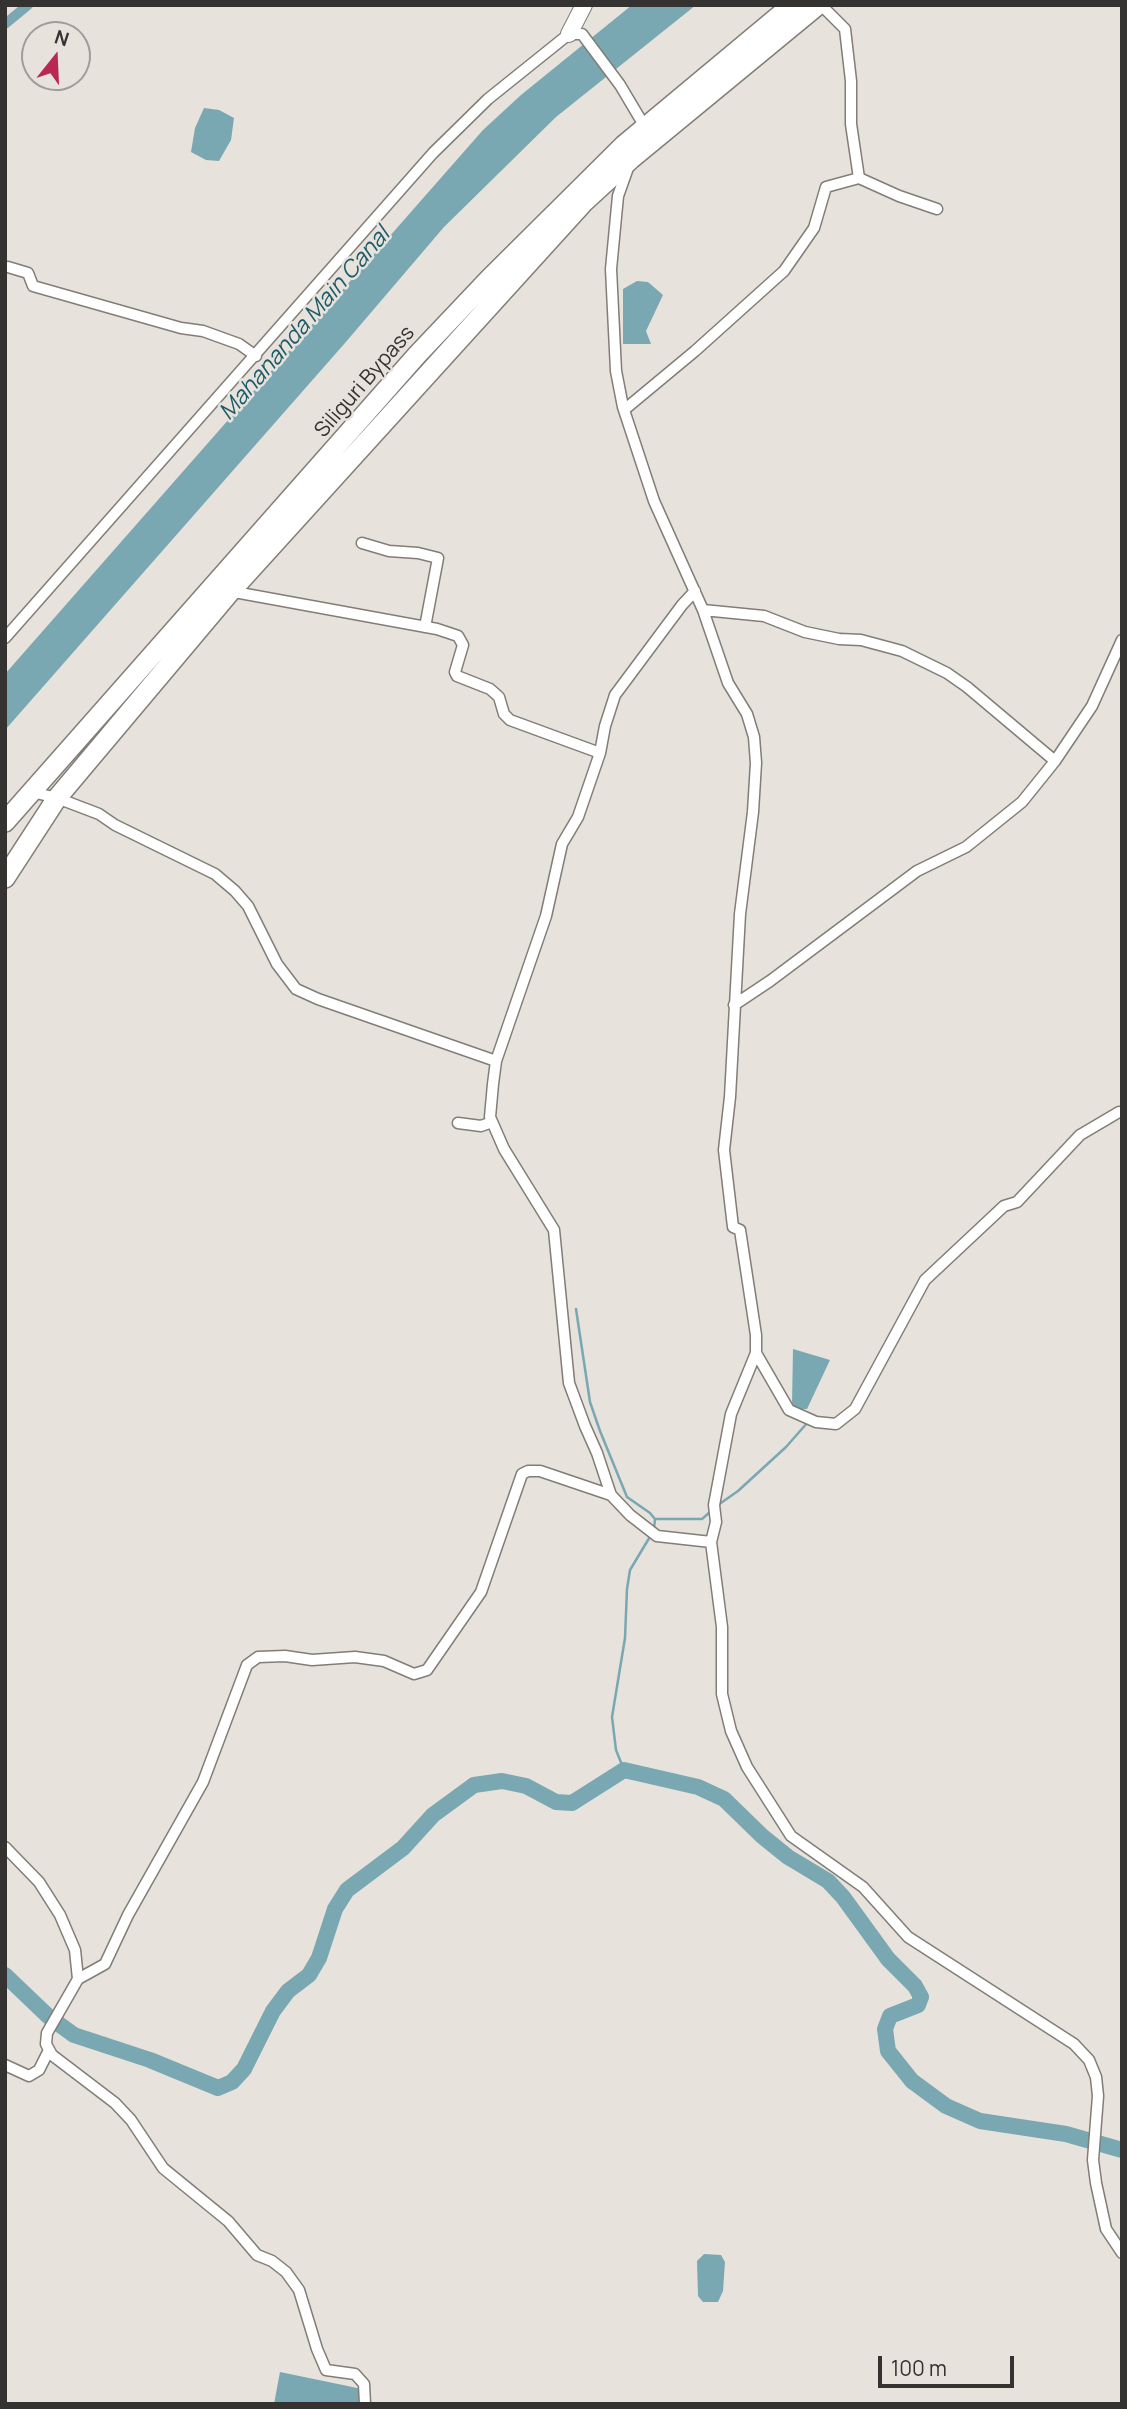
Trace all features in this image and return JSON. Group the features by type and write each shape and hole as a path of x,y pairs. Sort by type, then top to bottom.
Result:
{"highway":[{"name":"Siliguri Bypass","path":"5,822 222,589 417,355 524,244 628,152 645,127 792,5"},
{"path":"628,152 820,5"},
{"path":"5,878 57,798 222,589"}],"street":[{"path":"820,5 845,29 851,124 859,178"},
{"path":"5,638 433,153 488,99 575,34 586,8"},
{"path":"575,34 620,85 645,127"},
{"path":"628,152 618,196 611,269 616,371 624,410 654,501 703,610 728,683 747,714 754,737 756,763 740,914 730,1097 724,1150 733,1227 740,1230 757,1353 789,1410 816,1422 836,1424 855,1409 925,1280 1004,1206 1017,1202 1080,1135 1119,1112"},
{"path":"624,410 695,351 783,271 814,228 827,187 859,178 937,209"},
{"path":"8,267 27,273 33,286 154,321 203,331 239,344 256,356"},
{"path":"362,543 389,551 418,553 438,558 425,627"},
{"path":"222,589 425,627 458,636 463,645 455,672 457,676 490,690 499,697 504,714 510,720 600,753"},
{"path":"611,1495 569,1383 554,1230 504,1149 490,1117 496,1061 546,916 562,844 578,817 600,753 615,695 695,591"},
{"path":"703,610 764,616 805,632 839,639 861,640 902,651 947,673 967,687 1055,761"},
{"path":"734,1005 917,871 966,847 1022,802 1055,761 1092,706 1122,640"},
{"path":"32,792 99,814 115,825 215,874 236,891 248,906 277,964 296,989 496,1061"},
{"path":"458,1123 481,1126 492,1122"},
{"path":"757,1353 731,1414 714,1505 716,1522 710,1542 722,1627 722,1694 730,1731 747,1767 791,1836 863,1887 908,1937 1074,2044 1089,2060 1096,2077 1098,2096 1093,2160 1096,2183 1106,2229 1122,2253"},
{"path":"365,2404 364,2384 355,2374 326,2370 299,2290 286,2272 272,2261 257,2255 229,2221 163,2168 131,2120 115,2103 49,2050 46,2044 47,2033 78,1979 105,1964 128,1915 202,1782 247,1665 258,1657 285,1656 312,1660 355,1657 384,1661 414,1674 427,1670 481,1592 522,1474 528,1471 540,1471 611,1495 647,1530 657,1536 710,1542"},
{"path":"5,1847 39,1882 60,1915 75,1950 78,1979"},
{"path":"5,2065 29,2076 39,2070 49,2050"}],"water":[{"path":"632,5 696,5 556,117 444,227 5,730 5,674 483,130 521,95"},
{"path":"204,108 219,110 234,118 231,140 219,161 206,160 191,152 195,128"},
{"path":"637,281 648,282 663,295 646,331 651,344 623,344 623,289"},
{"path":"793,1349 830,1360 807,1409 798,1409 792,1405"},
{"path":"704,2254 721,2255 725,2262 723,2291 718,2302 703,2302 698,2296 697,2261"},
{"path":"280,2372 362,2389 359,2404 274,2404"}],"waterway":[{"path":"5,24 28,5"},
{"path":"576,1309 590,1402 600,1431 627,1497 650,1513 655,1519 654,1529"},
{"path":"718,1505 738,1491 786,1447 808,1422"},
{"path":"655,1519 702,1519 710,1512"},
{"path":"624,1770 616,1750 612,1717 625,1638 630,1570 651,1535"},
{"path":"5,1975 49,2017 74,2035 150,2060 218,2088 232,2082 244,2069 273,2011 288,1991 309,1975 319,1958 335,1909 347,1890 403,1848 433,1815 474,1785 502,1781 526,1786 556,1802 572,1803 624,1770 698,1787 724,1799 762,1836 788,1857 828,1881 843,1897 888,1959 915,1986 921,1997 918,2005 890,2016 885,2029 888,2051 912,2081 946,2106 980,2121 1066,2134 1122,2150"}],"water label":[{"name":"Mahananda Main Canal","path":"305,324"}]}
